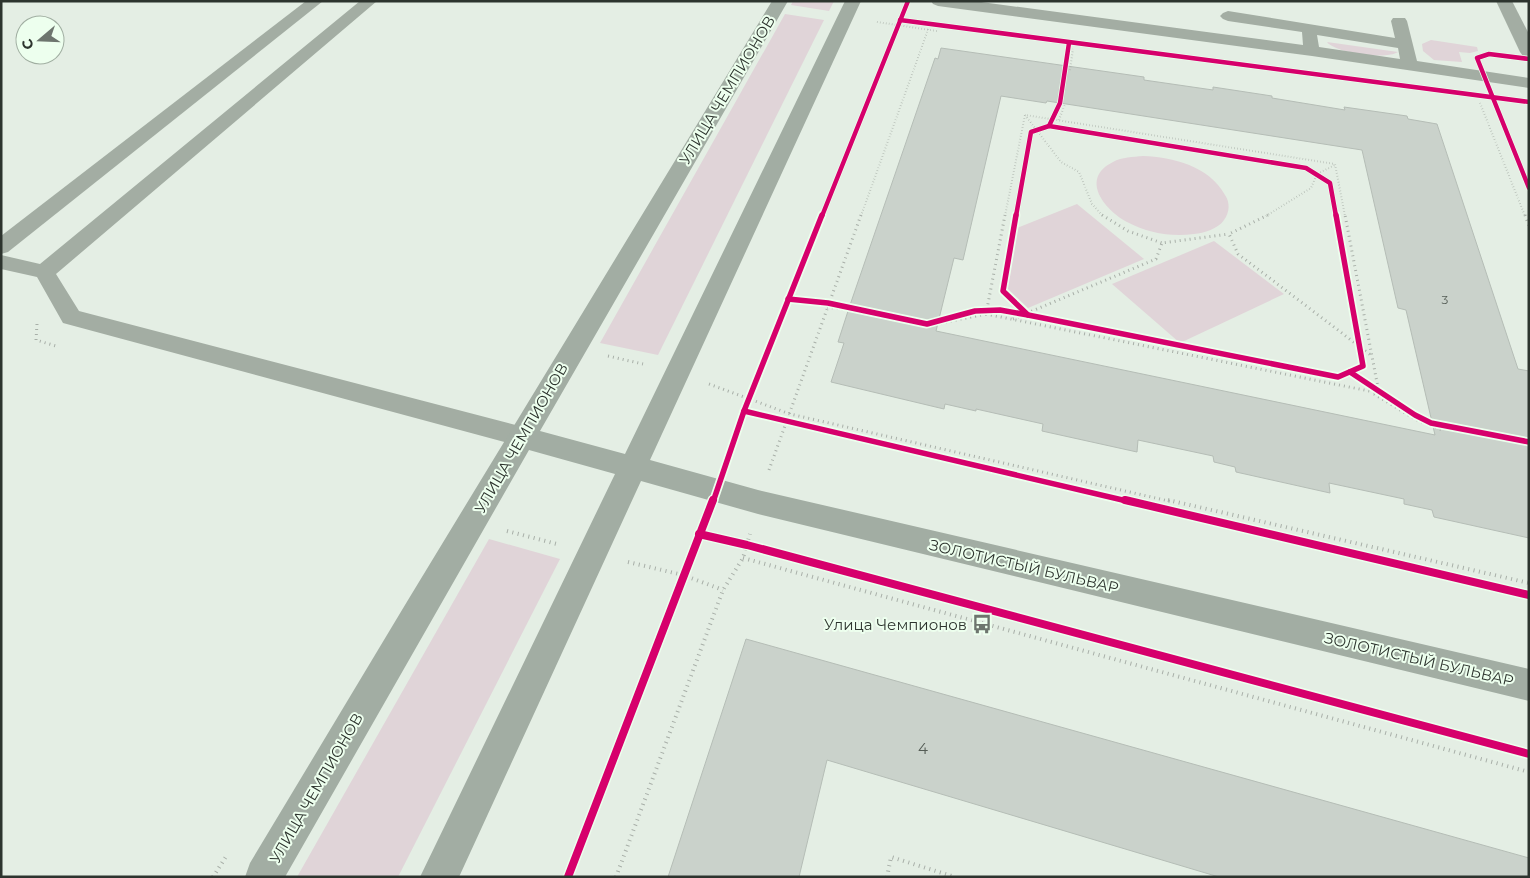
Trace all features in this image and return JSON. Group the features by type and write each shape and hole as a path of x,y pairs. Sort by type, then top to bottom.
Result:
{"street":[{"name":"УЛИЦА ЧЕМПИОНОВ","path":"264,877 780,1"},
{"path":"439,877 633,467 724,269 853,1"},
{"path":"1504,1 1529,52"},
{"name":"ЗОЛОТИСТЫЙ БУЛЬВАР","path":"523,437 758,502 1529,685"}],"lane":[{"path":"1,247 316,1"},
{"path":"44,272 370,1"},
{"path":"938,1 1312,51 1529,83"},
{"path":"1228,16 1405,44"},
{"path":"1400,21 1410,65"},
{"path":"1309,29 1312,51"},
{"path":"1,262 44,272 71,317 523,437"}],"path":[{"path":"894,34 900,20 939,24"},
{"path":"616,877 723,590 743,558 758,502 786,421 930,23"},
{"path":"1064,78 1069,43 1079,44"},
{"path":"1070,70 1073,49"},
{"path":"1471,75 1476,94 1529,226"},
{"path":"1056,120 1061,95"},
{"path":"1065,104 1056,120 1049,126 1211,152"},
{"path":"1024,115 1336,164"},
{"path":"1024,115 1061,162 1079,172 1085,189 1098,212 1126,231 1162,243 1229,234 1263,218 1311,188 1314,172"},
{"path":"986,312 1024,115"},
{"path":"1314,172 1336,164"},
{"path":"1336,164 1372,356 1375,392"},
{"path":"1314,172 1324,178"},
{"path":"1229,234 1238,254 1372,356"},
{"path":"1012,319 1156,259 1162,243"},
{"path":"820,302 849,310"},
{"path":"827,305 859,310"},
{"path":"1020,308 1026,314"},
{"path":"926,326 1000,310 1338,377"},
{"path":"918,322 927,324 975,311 986,312 1012,319 1375,392 1431,423 1451,426"},
{"path":"1358,337 1362,360"},
{"path":"1364,382 1408,416 1442,430"},
{"path":"746,406 752,391"},
{"path":"790,414 1529,583"},
{"path":"778,419 883,443"},
{"path":"738,543 757,548"},
{"path":"743,558 1529,772"},
{"path":"679,584 686,567"},
{"path":"887,877 891,857 955,877"}],"shaded area":[{"path":"793,1 834,1 829,11 791,5"},
{"path":"785,14 824,20 658,355 600,343"},
{"path":"1431,40 1477,47 1478,51 1470,53 1459,52 1462,62 1434,60 1423,51 1422,44"},
{"path":"1327,42 1398,52 1383,55 1361,54 1340,49"},
{"path":"1143,156 1178,161 1200,170 1210,177 1218,185 1228,201 1229,207 1224,220 1215,228 1206,232 1177,235 1143,229 1119,217 1099,194 1098,177 1103,169 1116,160"},
{"path":"1077,204 1144,259 1028,308 1007,288 1017,228"},
{"path":"1214,241 1284,294 1180,343 1112,284"},
{"path":"489,539 560,559 398,877 297,877"}],"building":[{"path":"941,48 1144,77 1144,80 1213,90 1213,87 1272,96 1272,98 1345,110 1344,107 1407,116 1408,119 1437,124 1518,369 1529,371 1529,538 1434,517 1432,510 1404,504 1404,499 1329,483 1330,493 1236,472 1235,467 1214,462 1213,456 1138,440 1137,452 1042,431 1043,424 945,404 944,409 831,382 844,343 838,342 849,308 935,58 938,59","holes":["1001,96 1046,103 1047,101 1362,150 1398,308 1406,310 1435,435 936,331 954,258 963,260"]},
{"path":"746,639 1529,858 1529,877 1219,877 827,760 799,877 668,877"}],"cycle path":[{"path":"568,877 717,490 744,411 908,1"},
{"path":"900,20 1529,102"},
{"path":"1049,126 1060,103 1069,43"},
{"path":"1529,59 1489,54 1477,58 1529,188"},
{"path":"1049,126 1306,168 1330,183 1363,366 1338,377 1028,315 1003,291 1031,132 1049,126"},
{"path":"788,299 828,303 927,324 975,311 1000,310 1028,315"},
{"path":"1350,372 1415,415 1431,423 1529,442"},
{"path":"744,411 1529,595"},
{"path":"699,534 747,545 1529,754"}],"place":[{"name":"Улица Чемпионов","path":"982,624"}]}
